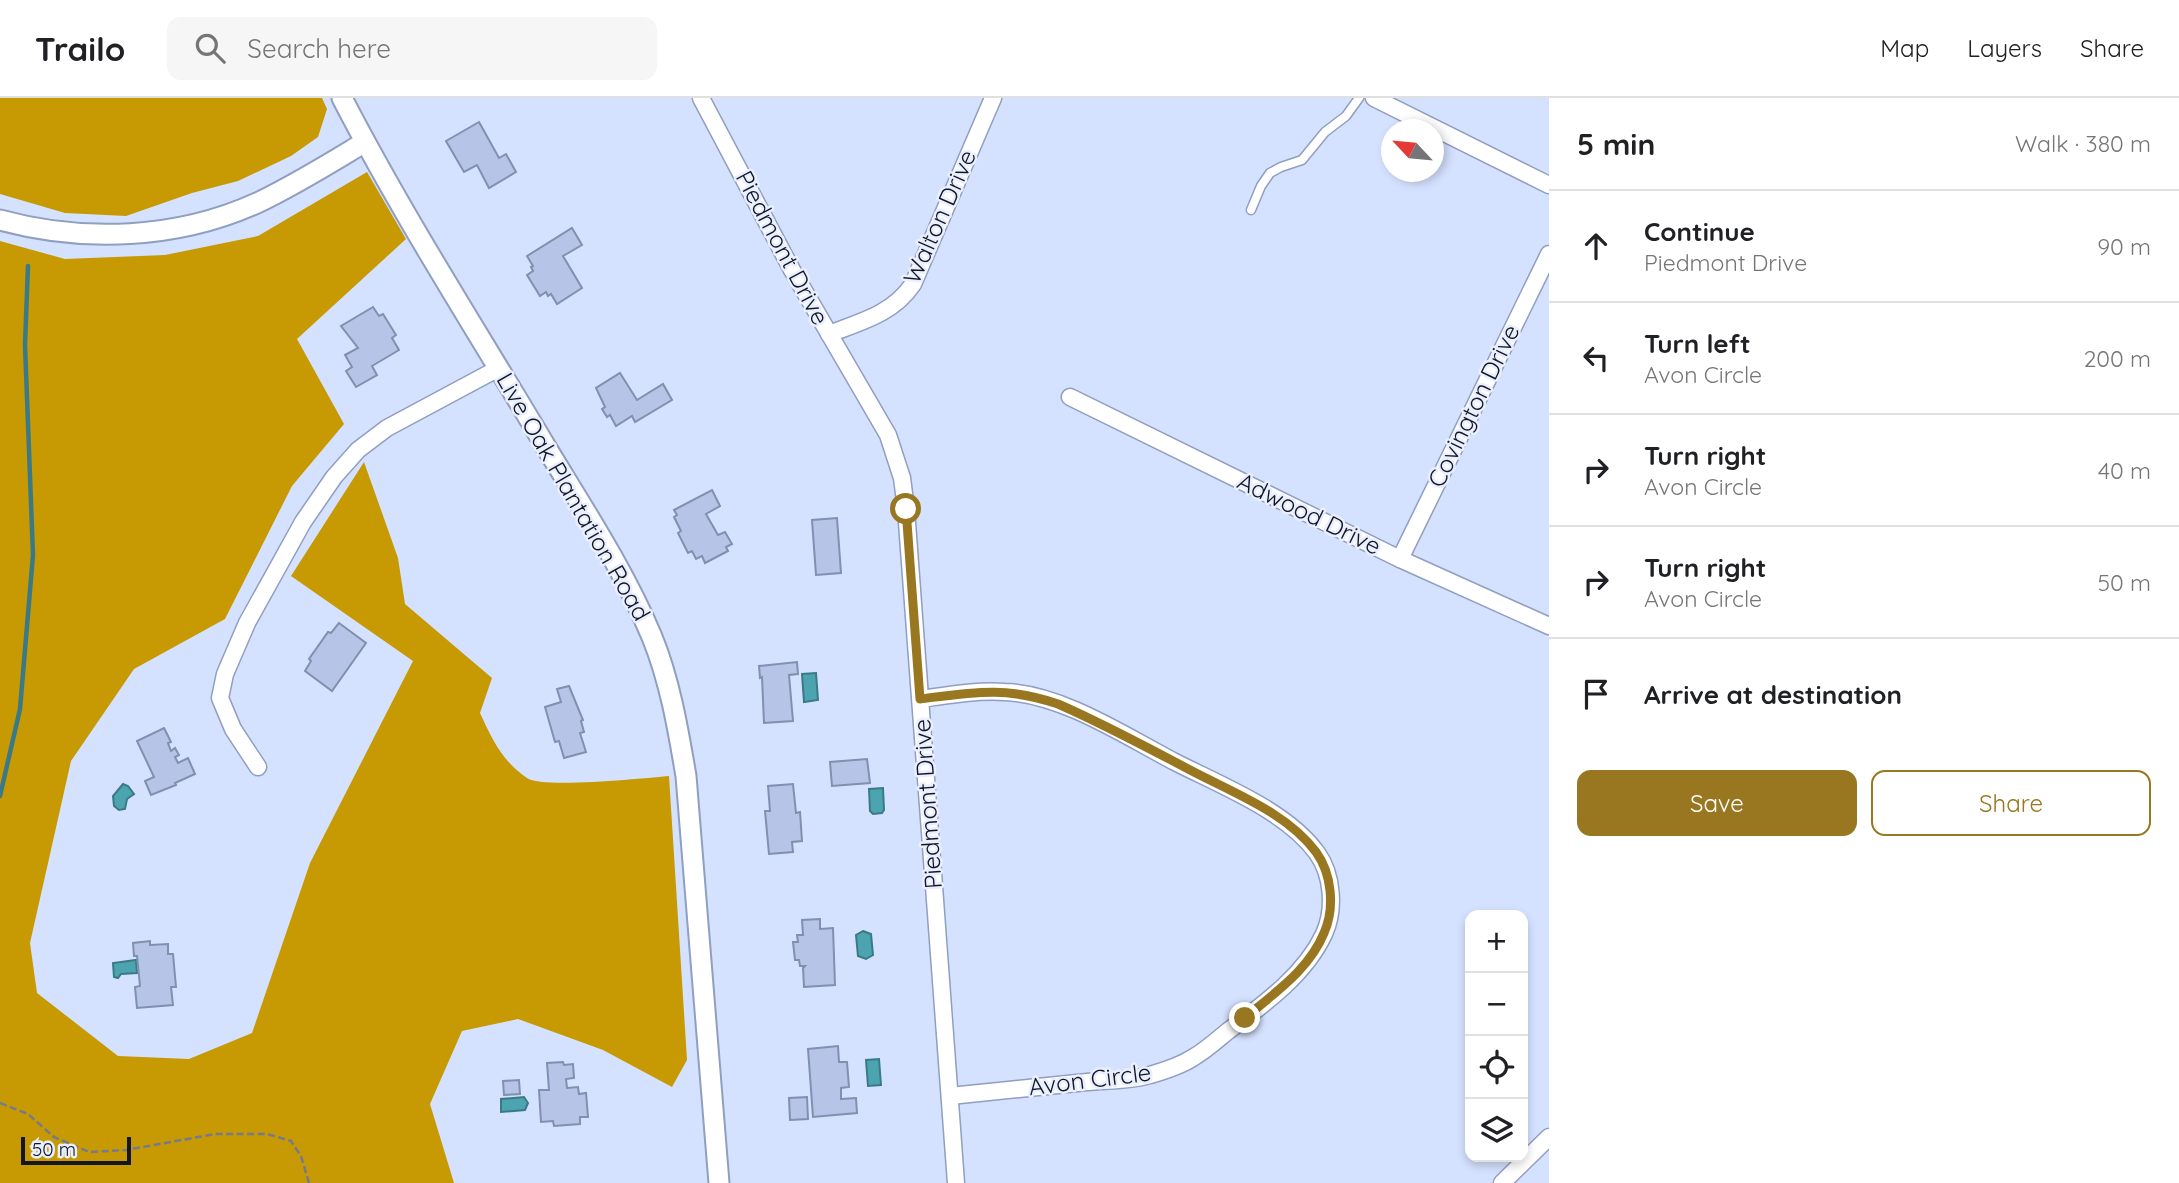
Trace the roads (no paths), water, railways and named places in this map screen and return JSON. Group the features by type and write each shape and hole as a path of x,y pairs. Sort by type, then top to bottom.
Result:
{"street":[{"name":"Live Oak Plantation Road","path":"342,98 365,142 598,533 637,603 653,639 677,726 690,811 719,1183"},
{"name":"Piedmont Drive","path":"701,98 829,334 873,406 895,451 906,509 956,1183"},
{"name":"Walton Drive","path":"829,334 879,315 905,296 913,285 993,98"},
{"path":"1374,98 1549,185"},
{"path":"0,220 72,233 106,234 170,229 255,204 290,187 365,142"},
{"name":"Covington Drive","path":"1400,559 1549,254"},
{"path":"258,767 233,729 220,698 225,674 247,623 303,522 334,477 358,450 387,428 499,368"},
{"name":"Adwood Drive","path":"1070,397 1400,559 1549,626"},
{"name":"Avon Circle","path":"920,699 980,692 1018,693 1058,704 1091,719 1247,799 1284,821 1318,854 1329,884 1331,900 1324,933 1297,973 1193,1058 1149,1076 950,1096"},
{"path":"1502,1183 1549,1137"}],"lane":[{"path":"1251,210 1270,173 1302,160 1325,132 1346,116 1359,98"}],"waterway":[{"path":"0,796 20,709 33,555 25,345 28,266"}]}
